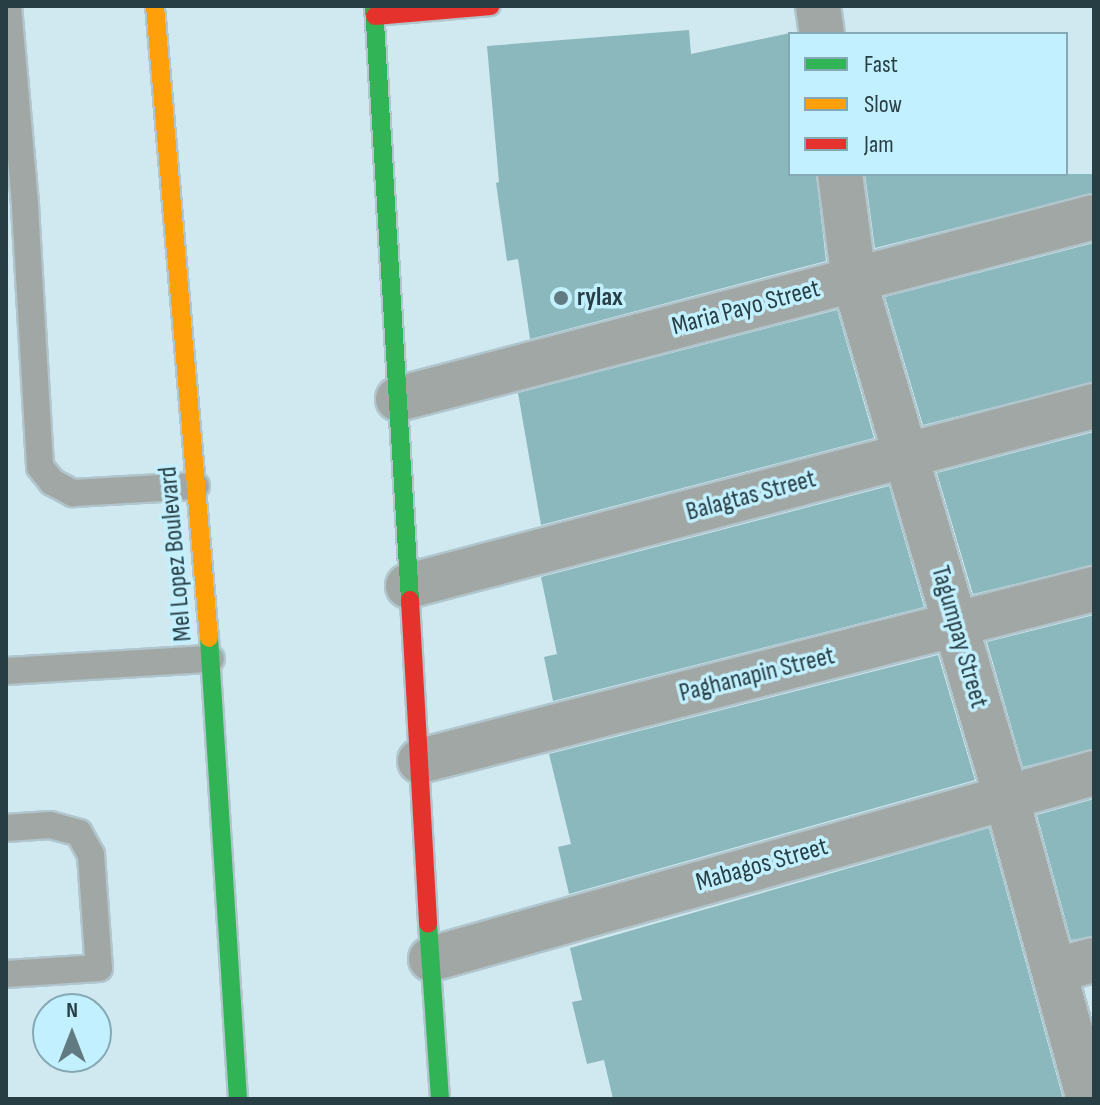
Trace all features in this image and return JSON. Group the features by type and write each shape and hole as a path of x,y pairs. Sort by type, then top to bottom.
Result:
{"main road":[{"name":"Mel Lopez Boulevard","path":"155,6 211,659 238,1099"},
{"path":"440,1099 417,772 420,761 374,11 491,6"}],"street":[{"path":"818,6 822,32"},
{"name":"Tagumpay Street","path":"840,176 854,280 955,625 1006,796 1075,965 1089,1099"},
{"name":"Maria Payo Street","path":"398,399 1094,217"},
{"name":"Balagtas Street","path":"408,586 1094,406"},
{"name":"Paghanapin Street","path":"420,761 1094,589"},
{"name":"Mabagos Street","path":"431,959 1094,773"}],"lane":[{"path":"8,6 25,206 40,467 52,482 73,493 196,486"},
{"path":"6,671 211,659"},
{"path":"6,828 50,825 79,833 91,855 99,968 6,974"}],"building":[{"path":"689,30 691,54 788,33 788,176 816,176 826,261 530,339 518,259 507,261 496,183 499,182 487,46"},
{"path":"1094,174 1094,193 875,248 865,176"},
{"path":"1094,243 1094,382 923,425 885,297"},
{"path":"837,310 874,438 541,525 518,393"},
{"path":"1094,432 1094,565 973,594 937,473"},
{"path":"889,486 924,607 553,701 544,657 557,654 541,577"},
{"path":"1094,615 1094,749 1023,767 987,642"},
{"path":"938,655 975,780 569,894 558,847 571,844 549,754"},
{"path":"1094,799 1094,936 1071,940 1037,815"},
{"path":"989,828 1063,1099 613,1099 604,1060 587,1064 572,1002 582,1000 570,948"}],"traffic: fast":[{"path":"374,6 410,600"},
{"path":"209,638 238,1099"},
{"path":"428,923 440,1099"}],"traffic: slow":[{"path":"155,6 209,638"}],"traffic: jam":[{"path":"375,16 491,6"},
{"path":"410,600 428,923"}],"place":[{"name":"rylax","path":"561,298"}]}
